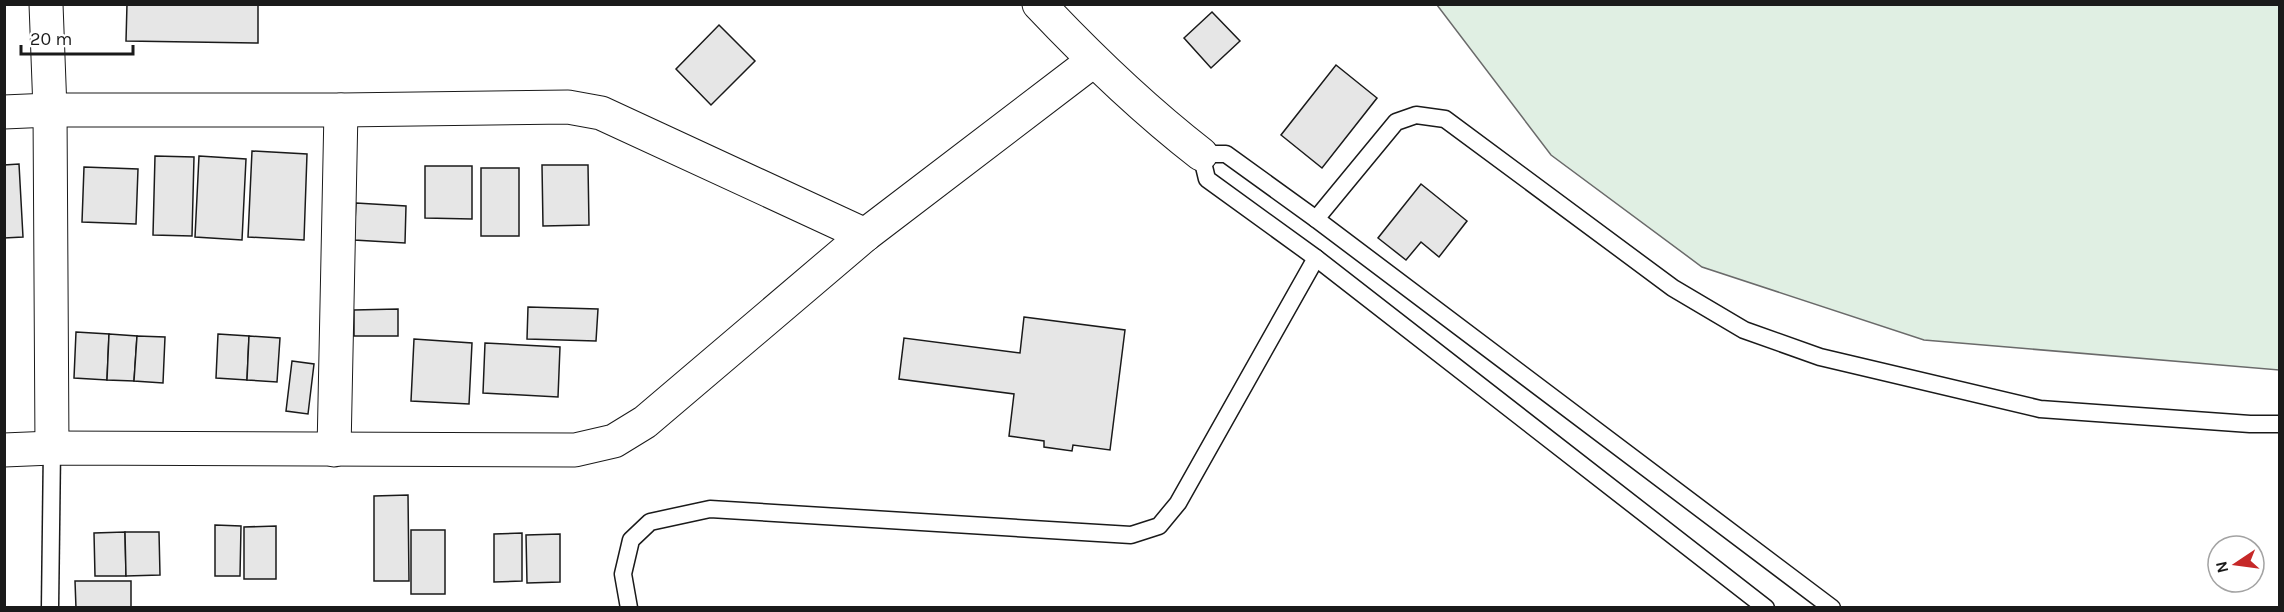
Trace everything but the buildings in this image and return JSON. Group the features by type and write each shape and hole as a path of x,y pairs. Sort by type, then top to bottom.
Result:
{"street":[{"path":"46,4 50,110 52,448"},
{"path":"1038,4 1093,61 1167,128 1201,154"},
{"path":"4,450 52,448 575,450 614,441 645,422 865,235 1093,61"},
{"path":"4,112 568,107 601,113 865,235"},
{"path":"334,450 341,110"}],"lane":[{"path":"1316,219 1396,122 1416,115 1444,119 1673,288 1744,330 1820,357 2040,409 2250,424 2280,424"},
{"path":"1766,608 1316,258 1207,179 1201,154 1226,154 1316,219 1833,608"},
{"path":"629,608 623,574 631,540 650,522 710,509 1131,535 1159,526 1178,503 1316,258"},
{"path":"50,608 52,448"}],"green space":[{"path":"1437,5 2279,5 2279,370 1924,340 1702,267 1551,155"}]}
